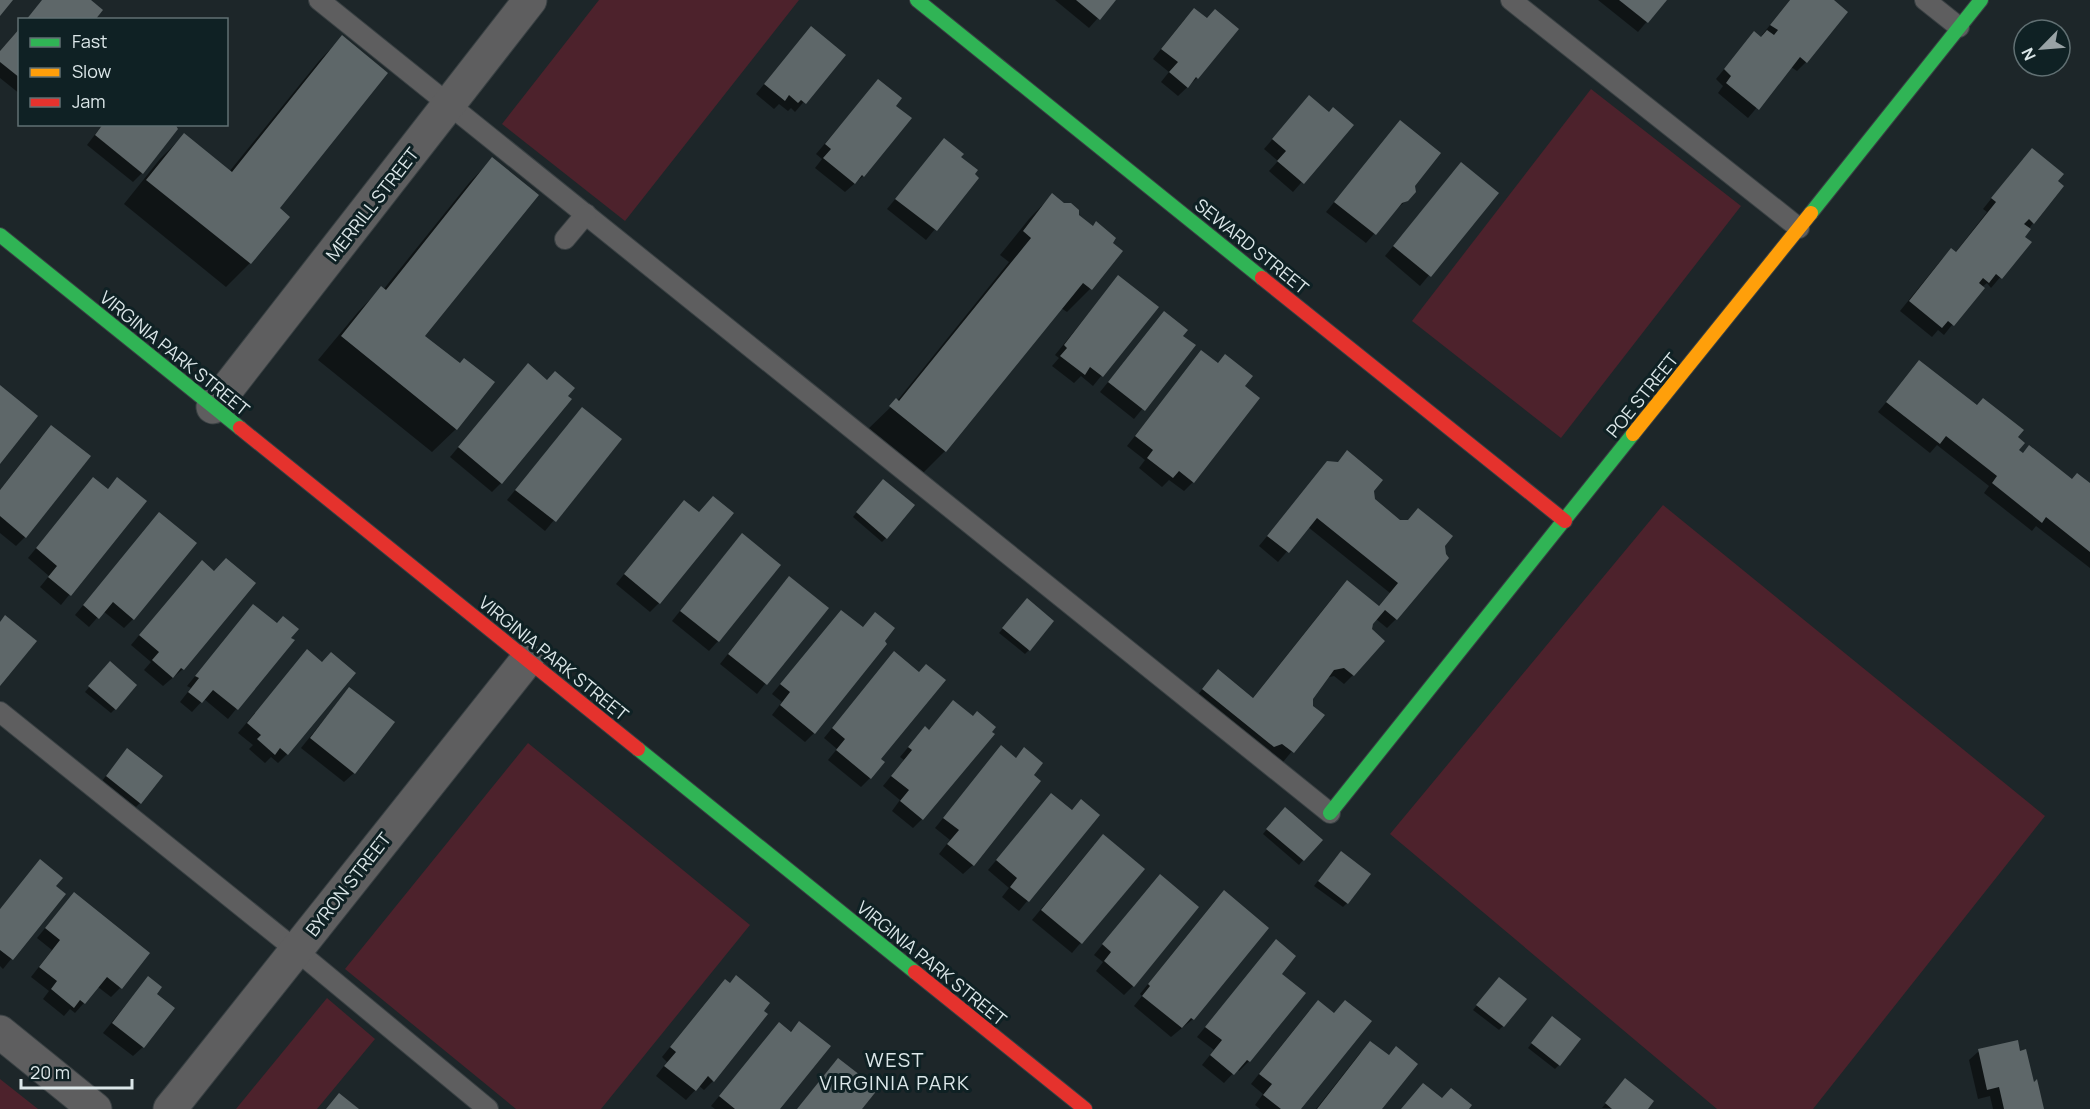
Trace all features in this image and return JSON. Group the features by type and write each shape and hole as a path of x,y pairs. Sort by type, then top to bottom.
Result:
{"street":[{"name":"MERRILL STREET","path":"213,407 530,0"},
{"name":"SEWARD STREET","path":"917,0 1565,520"},
{"name":"POE STREET","path":"1330,813 1981,0"},
{"name":"VIRGINIA PARK STREET","path":"0,235 1085,1109"},
{"name":"BYRON STREET","path":"170,1109 527,660"},
{"path":"0,1032 95,1109"}],"lane":[{"path":"319,0 1330,813"},
{"path":"1511,0 1799,228"},
{"path":"1926,0 1959,27"},
{"path":"566,239 586,214"},
{"path":"0,712 296,950 488,1109"}],"shaded area":[{"path":"599,0 799,0 625,221 502,124"},
{"path":"1591,89 1741,206 1561,438 1412,321"},
{"path":"1663,505 2045,816 1813,1109 1717,1109 1390,834"},
{"path":"528,743 750,925 601,1109 516,1109 345,969"},
{"path":"327,998 375,1039 317,1109 236,1109"},
{"path":"0,1079 38,1109 0,1109"}],"building":[{"path":"0,0 13,0 0,16"},
{"path":"42,0 91,0 103,10 97,18 28,18"},
{"path":"1076,0 1116,0 1100,20"},
{"path":"1619,0 1667,0 1648,23"},
{"path":"1790,0 1834,0 1848,12 1807,63 1800,57 1759,110 1726,83 1731,76 1724,69 1754,31 1761,37 1767,30 1774,35 1778,30 1770,25"},
{"path":"1194,8 1207,18 1215,9 1239,29 1188,88 1169,72 1178,62 1161,49"},
{"path":"811,26 846,55 806,104 801,100 798,103 789,95 785,101 764,84"},
{"path":"18,30 18,76 0,62 0,51"},
{"path":"342,35 388,73 280,208 290,217 251,264 146,180 184,133 232,172"},
{"path":"878,79 902,98 896,106 912,118 864,177 862,175 855,184 823,158 831,149 825,144"},
{"path":"1309,95 1329,112 1333,107 1354,125 1304,184 1277,161 1286,151 1272,139"},
{"path":"1400,120 1441,153 1415,186 1416,192 1408,201 1402,203 1376,235 1334,202"},
{"path":"102,126 176,126 178,129 143,174 95,135"},
{"path":"944,138 964,154 961,157 978,170 975,174 979,178 937,231 895,199"},
{"path":"2032,148 2064,174 2058,181 2064,186 2034,224 2029,219 2024,224 2031,229 2025,237 2032,242 2002,279 1996,274 1989,283 1983,278 1979,283 1985,288 1954,326 1948,321 1942,328 1909,301 1951,248 1956,252 1996,202 1991,198"},
{"path":"492,157 539,195 425,336 460,363 464,358 495,382 457,430 341,336 381,286 386,290"},
{"path":"1461,162 1499,193 1431,277 1393,246"},
{"path":"1052,193 1064,203 1071,203 1079,210 1079,215 1093,226 1096,221 1116,238 1113,243 1123,251 1092,290 1083,283 946,452 889,406 896,398 899,401 1031,238 1023,231"},
{"path":"1118,275 1159,307 1103,377 1090,367 1085,375 1060,356 1067,348 1064,345"},
{"path":"1164,311 1188,330 1183,336 1196,345 1145,411 1108,382"},
{"path":"1201,350 1218,363 1225,354 1253,376 1245,386 1260,398 1194,483 1179,471 1173,478 1147,458 1153,450 1135,436"},
{"path":"1919,360 1977,405 1983,398 2024,430 2018,437 2025,443 2019,450 2023,453 2029,445 2072,479 2077,473 2090,483 2090,552 2046,517 2042,523 1992,483 1997,476 1946,436 1940,444 1886,402"},
{"path":"528,363 547,380 555,371 575,388 568,396 572,399 502,484 458,447"},
{"path":"0,385 38,416 0,464"},
{"path":"582,407 622,439 556,522 515,490"},
{"path":"51,425 91,456 26,538 0,516 0,490"},
{"path":"1347,450 1383,480 1374,491 1375,499 1400,520 1408,520 1418,508 1453,536 1445,546 1449,558 1397,620 1385,610 1373,624 1372,629 1385,641 1354,676 1344,668 1334,670 1313,699 1313,706 1325,715 1294,753 1282,744 1274,747 1202,689 1218,669 1253,698 1347,580 1379,606 1398,583 1317,518 1289,553 1267,536 1327,461 1338,462"},
{"path":"93,477 108,489 117,477 147,501 71,596 48,577 57,566 36,548"},
{"path":"883,479 915,505 887,539 856,512"},
{"path":"713,496 734,513 660,604 624,574 684,500 699,512"},
{"path":"159,512 197,543 134,620 113,602 99,619 83,605"},
{"path":"742,533 781,565 719,642 680,611"},
{"path":"226,558 256,583 184,670 181,668 173,678 152,660 159,652 139,635 202,560 214,571"},
{"path":"789,576 829,608 767,685 728,654"},
{"path":"1027,598 1054,621 1030,651 1002,628"},
{"path":"253,604 277,623 283,616 299,629 291,638 295,640 238,710 213,690 202,703 188,692 199,678 195,676"},
{"path":"841,610 863,627 875,612 895,628 885,641 887,644 815,734 780,705 790,692 780,684"},
{"path":"5,615 37,641 0,686 0,622"},
{"path":"307,649 322,662 331,652 356,673 288,755 280,748 275,755 257,739 261,735 247,723"},
{"path":"894,651 919,672 926,664 946,680 881,759 885,762 871,779 836,750 845,739 832,728"},
{"path":"110,661 137,685 116,710 88,686"},
{"path":"349,687 395,722 355,774 310,738"},
{"path":"953,700 973,716 977,711 996,727 992,732 995,734 923,820 900,801 909,790 891,776 912,750 908,747 925,726 929,730"},
{"path":"1001,745 1016,758 1024,747 1043,763 1034,775 1041,781 974,866 947,844 959,830 943,818"},
{"path":"127,748 163,776 141,804 106,776"},
{"path":"1051,793 1072,810 1081,799 1100,815 1029,902 1010,887 1017,878 996,860"},
{"path":"1285,807 1323,840 1304,861 1266,829"},
{"path":"1103,834 1145,869 1082,944 1041,910"},
{"path":"1341,851 1371,874 1348,904 1318,881"},
{"path":"40,859 63,878 56,886 66,894 13,960 0,950 0,909"},
{"path":"1160,874 1199,907 1134,987 1104,961 1111,952 1102,944"},
{"path":"1224,890 1269,928 1194,1020 1191,1018 1182,1028 1142,996 1150,986 1148,984"},
{"path":"74,892 150,953 122,989 107,977 85,1004 80,1000 74,1008 51,989 57,981 39,967 60,940 45,928"},
{"path":"1276,939 1296,956 1282,974 1306,993 1250,1062 1247,1060 1234,1075 1210,1055 1222,1040 1205,1027"},
{"path":"736,975 770,1003 764,1011 768,1014 714,1082 708,1076 696,1091 664,1066 676,1052 670,1047 725,979 730,983"},
{"path":"148,976 162,987 157,994 175,1008 144,1048 112,1023"},
{"path":"1499,977 1527,999 1504,1027 1476,1005"},
{"path":"1318,1000 1334,1013 1345,1000 1372,1021 1301,1109 1281,1109 1263,1095 1272,1084 1259,1074"},
{"path":"1552,1016 1581,1039 1560,1066 1531,1043"},
{"path":"799,1021 831,1046 780,1109 735,1109 719,1096 779,1022 791,1032"},
{"path":"2018,1040 2020,1051 2026,1049 2034,1082 2037,1079 2044,1109 2004,1109 1999,1087 1987,1090 1978,1049"},
{"path":"1370,1041 1389,1055 1396,1046 1418,1064 1382,1109 1317,1109"},
{"path":"838,1058 878,1089 862,1109 797,1109"},
{"path":"1625,1078 1654,1101 1648,1109 1612,1109 1605,1103"},
{"path":"1423,1083 1442,1098 1451,1088 1472,1105 1469,1109 1401,1109"},
{"path":"339,1093 359,1109 326,1109"}],"traffic: fast":[{"path":"917,0 1262,278"},
{"path":"1811,213 1981,0"},
{"path":"0,235 240,428"},
{"path":"1330,813 1633,434"},
{"path":"638,749 915,972"}],"traffic: slow":[{"path":"1633,434 1811,213"}],"traffic: jam":[{"path":"1262,278 1565,521"},
{"path":"240,428 638,749"},
{"path":"915,972 1085,1109"}],"district":[{"name":"WEST VIRGINIA PARK","path":"895,1070"}]}
